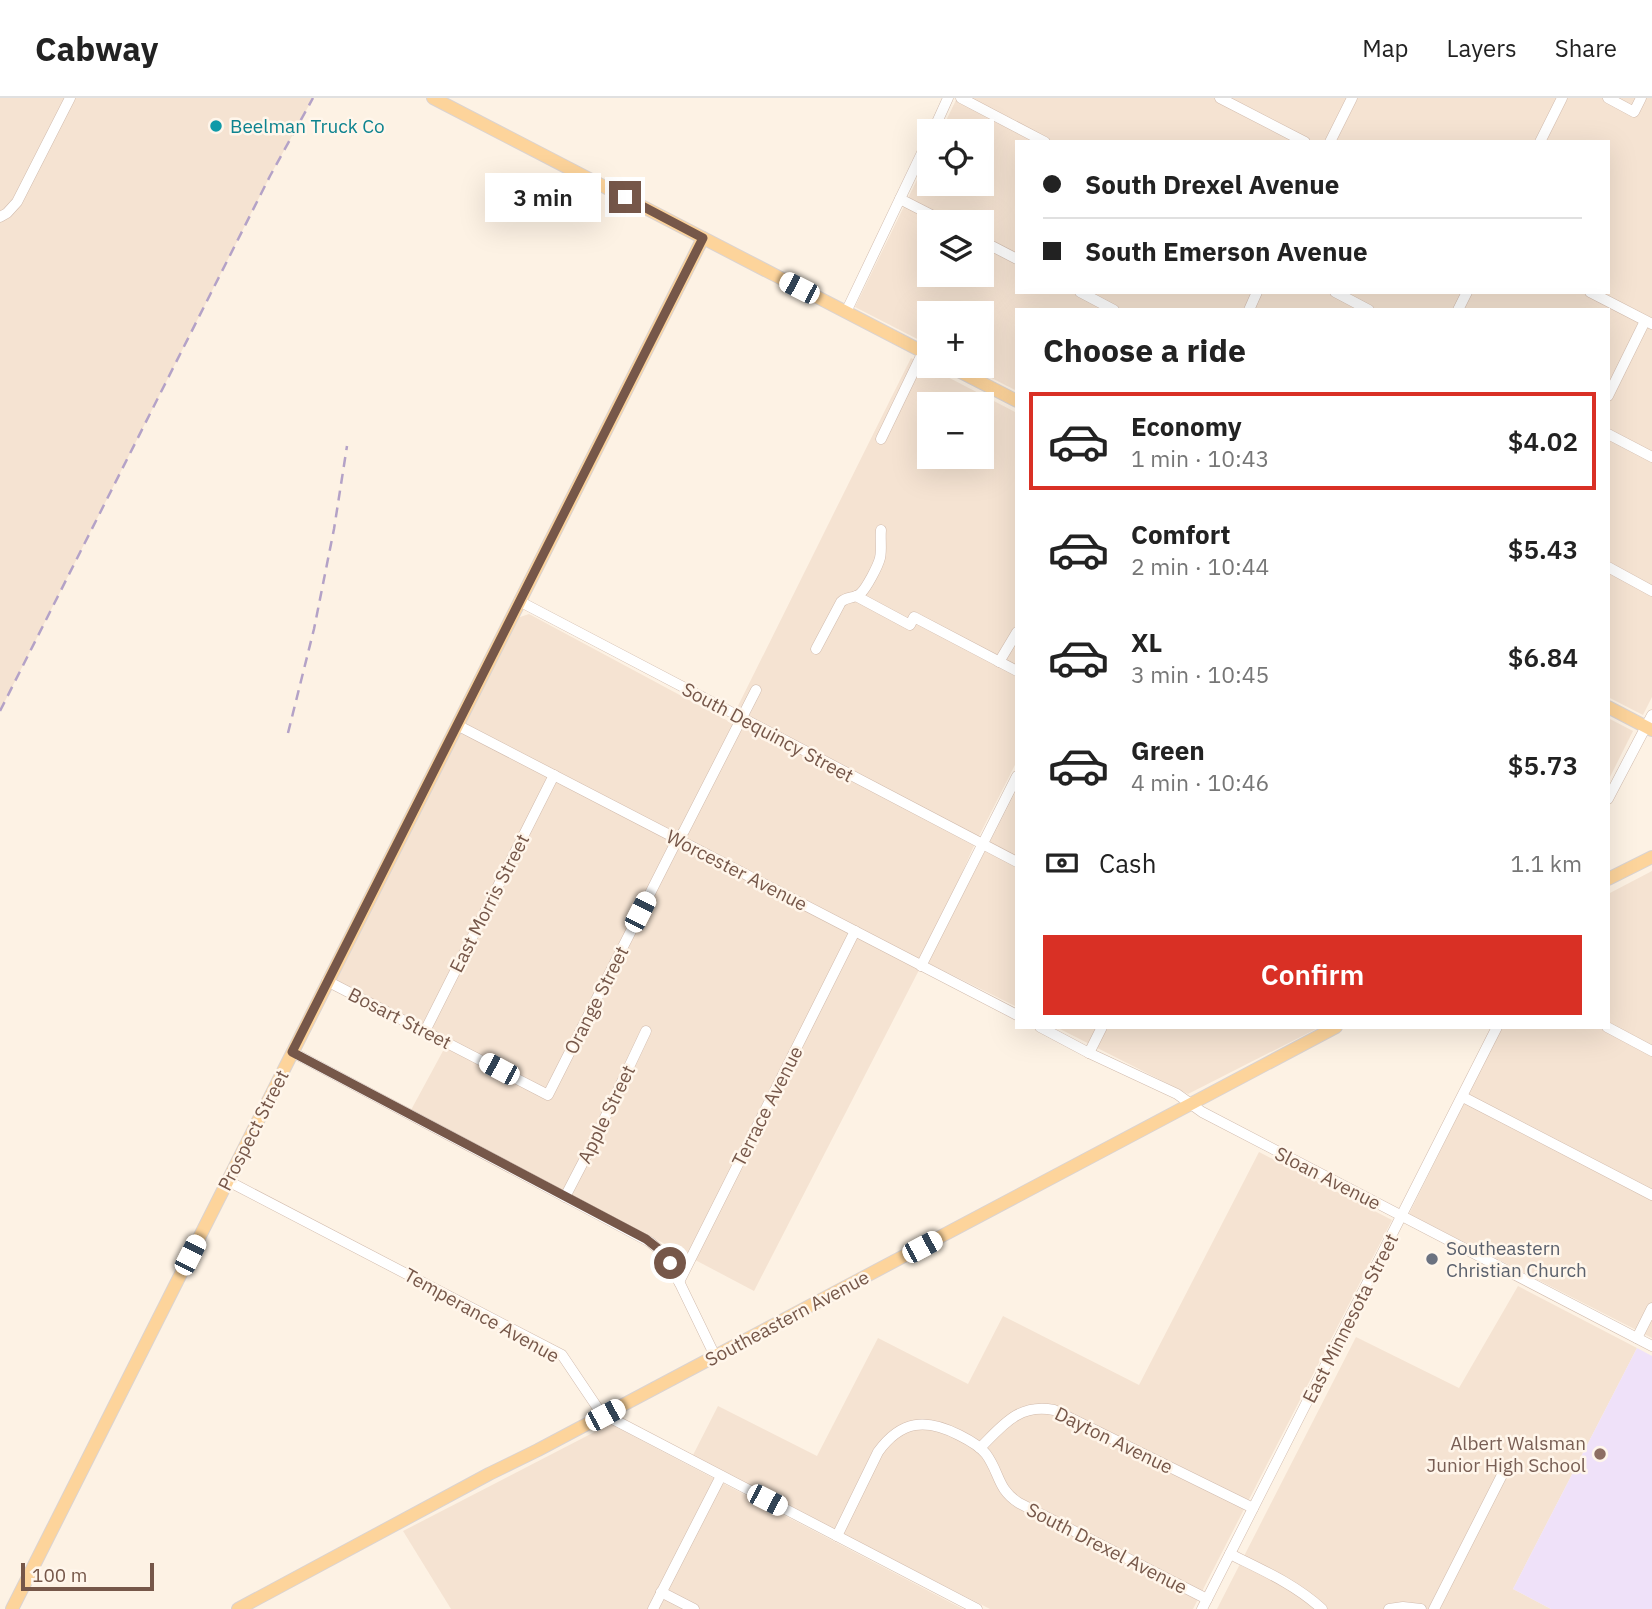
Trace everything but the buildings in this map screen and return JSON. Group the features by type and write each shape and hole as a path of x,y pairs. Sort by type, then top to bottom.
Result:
{"main road":[{"path":"433,98 917,349"},
{"name":"Prospect Street","path":"12,1609 703,238"},
{"path":"972,378 1015,400"},
{"path":"1610,708 1648,728"},
{"path":"1610,878 1652,857"},
{"name":"Southeastern Avenue","path":"238,1609 1332,1029"}],"street":[{"path":"0,217 18,202 70,98"},
{"path":"938,119 948,98"},
{"path":"961,98 1041,140"},
{"path":"1220,98 1301,140"},
{"path":"1331,140 1352,98"},
{"path":"1542,140 1562,98"},
{"path":"1608,98 1634,112 1641,98"},
{"path":"846,312 917,163"},
{"path":"900,199 922,210"},
{"path":"994,248 1015,259"},
{"path":"1084,294 1110,308"},
{"path":"1339,294 1365,308"},
{"path":"1594,294 1649,322 1610,392"},
{"path":"881,439 917,371"},
{"path":"1610,435 1652,457"},
{"path":"816,649 841,602 862,592 881,555 881,530"},
{"path":"1610,568 1652,591"},
{"path":"856,596 910,625 914,617 1015,670"},
{"name":"South Dequincy Street","path":"519,601 1015,861"},
{"path":"999,662 1015,635"},
{"name":"Orange Street","path":"548,1095 756,690"},
{"path":"1610,795 1648,728 1652,715"},
{"name":"Worcester Avenue","path":"457,725 1015,1014"},
{"name":"East Morris Street","path":"425,1031 554,775"},
{"path":"922,966 1015,780"},
{"name":"Terrace Avenue","path":"680,1282 855,931"},
{"name":"Bosart Street","path":"327,981 548,1095"},
{"path":"1044,1029 1177,1094 1191,1104"},
{"path":"1089,1053 1101,1029"},
{"name":"East Minnesota Street","path":"1205,1604 1496,1029"},
{"path":"1610,1029 1652,1051"},
{"name":"Apple Street","path":"565,1197 646,1031"},
{"path":"292,1052 654,1244 668,1259 715,1356"},
{"path":"1463,1097 1652,1195"},
{"name":"Sloan Avenue","path":"1191,1104 1652,1346"},
{"name":"Temperance Avenue","path":"228,1181 562,1355 605,1415 976,1609"},
{"path":"1637,1338 1652,1307"},
{"name":"Dayton Avenue","path":"981,1448 1017,1414 1037,1408 1054,1410 1253,1508"},
{"name":"South Drexel Avenue","path":"837,1536 886,1441 899,1430 929,1423 942,1426 981,1448 1003,1488 1016,1501 1205,1604"},
{"path":"1433,1609 1504,1471"},
{"path":"653,1609 721,1476"},
{"path":"1230,1554 1290,1585 1322,1609"},
{"path":"661,1592 694,1609"},
{"path":"1389,1609 1421,1609"}],"shaded area":[{"path":"0,98 313,98 270,176 0,711"},
{"path":"957,98 1652,98 1652,697 1643,715 1610,698 1610,308 1015,308 1015,390 992,378 994,378 994,301 917,301 917,339 855,307 917,180 917,196 994,196 994,119 947,119"},
{"path":"911,358 917,361 917,378 950,378 977,392 917,392 917,469 994,469 994,401 1015,412 1015,765 973,848 918,972 754,1291 411,1110 450,1038 336,981 517,618 529,614 730,722"},
{"path":"1610,719 1633,731 1610,777"},
{"path":"1015,793 1015,1006 928,963"},
{"path":"1652,871 1652,1338 1409,1214 1501,1029 1610,1029 1610,893"},
{"path":"1060,1029 1316,1029 1188,1094"},
{"path":"1259,1152 1392,1220 1193,1609 990,1609 692,1457 718,1406 817,1456 878,1338 968,1384 1003,1316 1139,1385"},
{"path":"1518,1286 1637,1348 1513,1589 1551,1609 1217,1609 1356,1337 1459,1388"},
{"path":"1637,1348 1652,1356 1652,1609 1551,1609 1513,1589"},
{"path":"610,1424 963,1609 451,1609 403,1531"}],"railway":[{"path":"0,711 270,176 313,98"},
{"path":"288,733 314,629 347,446"}],"place":[{"name":"Beelman Truck Co","path":"216,126"},
{"name":"Southeastern Christian Church","path":"1432,1259"},
{"name":"Albert Walsman Junior High School","path":"1600,1454"}],"route":[{"path":"625,197 703,238 292,1052 646,1239 660,1250 670,1263"}]}
